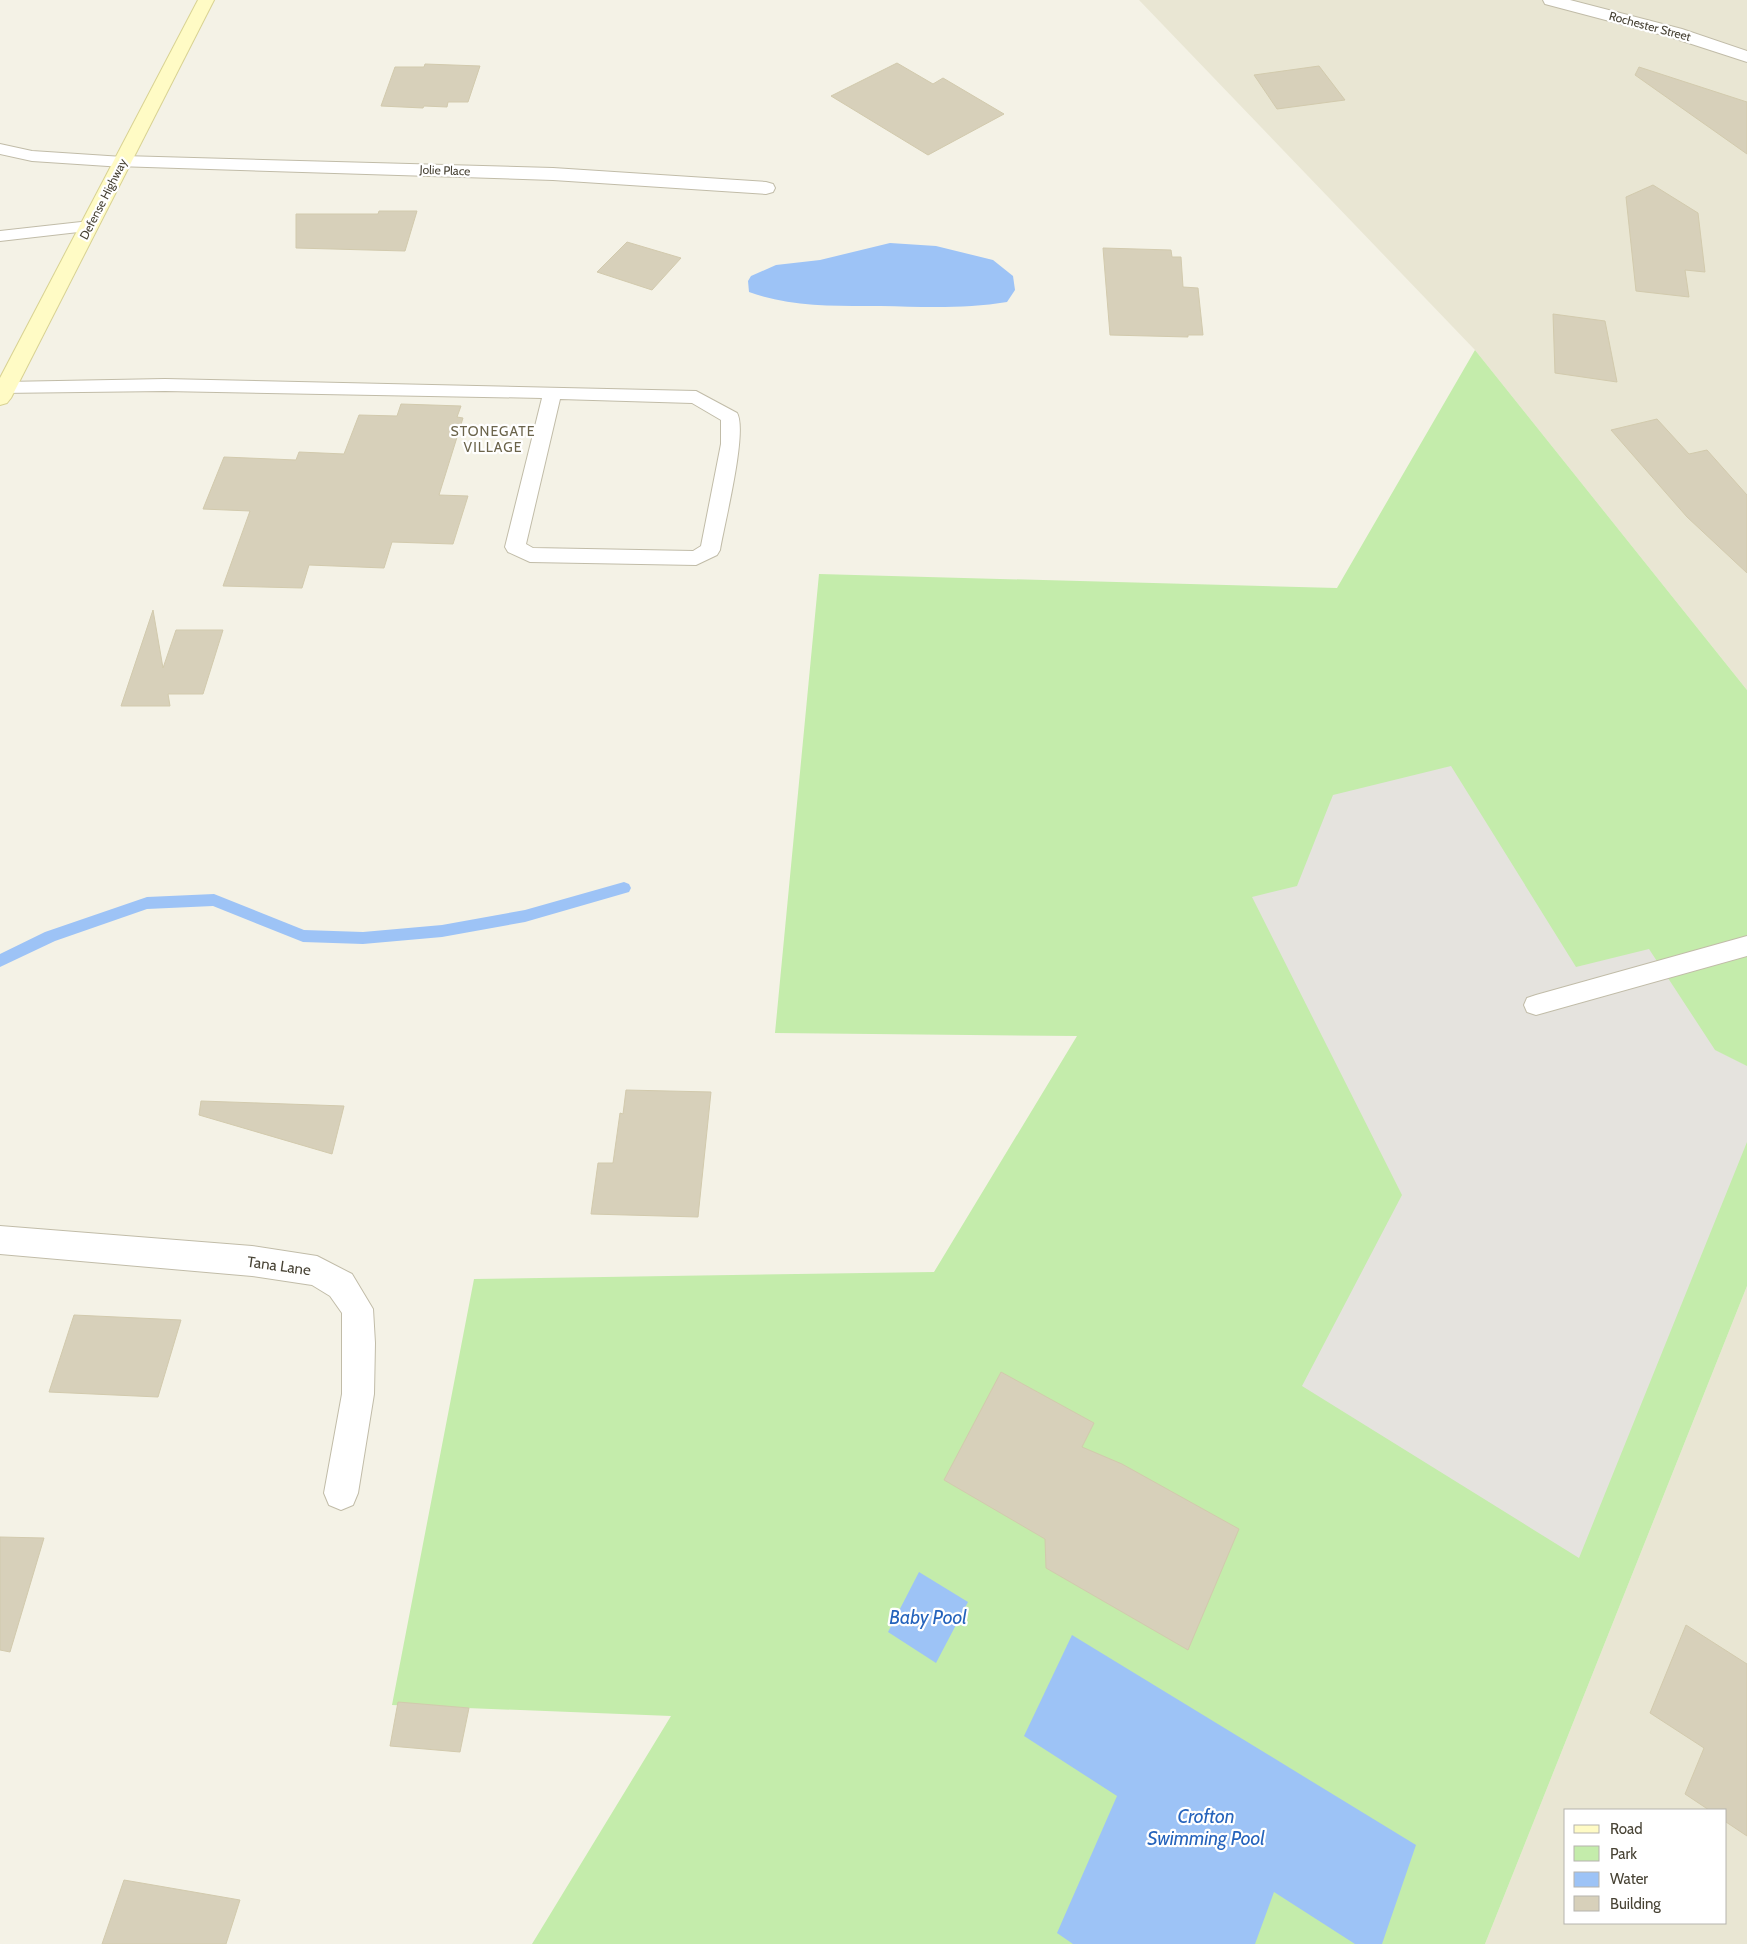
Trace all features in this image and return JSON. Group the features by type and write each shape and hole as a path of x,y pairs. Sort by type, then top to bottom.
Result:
{"main road":[{"name":"Defense Highway","path":"3,393 206,0"}],"street":[{"name":"Rochester Street","path":"1551,0 1676,33 1747,57"},
{"name":"Jolie Place","path":"122,162 553,174 766,188"},
{"name":"Tana Lane","path":"0,1240 252,1262 317,1271 341,1285 357,1309 360,1343 358,1394 341,1493"}],"lane":[{"path":"0,150 32,156 122,162"},
{"path":"0,236 90,226"},
{"path":"3,393 165,385 552,393 696,397 730,417 730,444 710,550 696,558 530,555 515,547 552,393"},
{"path":"1536,1005 1747,946"}],"shaded area":[{"path":"1139,0 1747,0 1747,690 1475,350"},
{"path":"1451,766 1576,967 1649,949 1715,1050 1747,1066 1747,1142 1579,1558 1302,1386 1402,1195 1252,897 1297,886 1333,795"},
{"path":"1747,1286 1747,1944 1485,1944"}],"green space":[{"path":"1475,350 1747,690 1747,1286 1485,1944 532,1944 671,1716 392,1705 474,1279 934,1272 1077,1036 775,1033 819,574 1337,588"}],"water":[{"path":"890,243 936,246 993,260 1013,276 1015,290 1007,302 976,306 944,307 814,305 781,301 749,292 748,281 751,276 776,265 820,260"},
{"name":"Baby Pool","path":"919,1572 968,1602 936,1663 888,1632"},
{"name":"Crofton Swimming Pool","path":"1072,1635 1416,1845 1382,1944 1355,1944 1274,1892 1255,1944 1073,1944 1057,1933 1117,1796 1024,1736"}],"building":[{"path":"897,63 933,84 943,78 1004,114 928,155 831,96"},
{"path":"425,64 480,66 468,102 448,102 447,107 381,106 395,67 424,67"},
{"path":"1319,66 1345,100 1277,109 1254,75"},
{"path":"1639,67 1747,102 1747,154 1635,75"},
{"path":"1653,185 1698,213 1705,272 1685,270 1689,297 1636,291 1626,197"},
{"path":"379,211 417,211 405,251 296,248 296,214 378,214"},
{"path":"627,242 681,258 652,290 597,272"},
{"path":"1103,248 1171,250 1172,257 1181,257 1183,287 1198,288 1203,335 1188,335 1188,337 1110,335"},
{"path":"1553,314 1605,321 1617,382 1555,373"},
{"path":"401,404 461,406 457,417 463,418 439,495 468,496 453,544 392,542 384,568 309,565 302,588 223,586 250,511 203,509 224,457 296,460 299,452 344,454 359,415 397,416"},
{"path":"1657,419 1689,454 1707,450 1747,495 1747,573 1687,517 1611,430"},
{"path":"153,610 163,668 176,630 223,630 203,694 168,694 170,706 121,706"},
{"path":"626,1090 711,1092 698,1217 591,1214 598,1163 613,1163 620,1113 623,1114"},
{"path":"201,1101 344,1106 332,1154 199,1115"},
{"path":"74,1315 181,1320 158,1397 49,1392"},
{"path":"1001,1372 1094,1423 1082,1447 1122,1464 1239,1529 1188,1650 1046,1568 1045,1539 944,1480"},
{"path":"0,1537 44,1538 10,1652 0,1650"},
{"path":"1686,1625 1747,1664 1747,1836 1727,1823 1727,1809 1708,1809 1685,1794 1704,1748 1650,1713"},
{"path":"398,1702 469,1708 460,1752 390,1746"},
{"path":"124,1880 240,1900 226,1944 102,1944"}],"waterway":[{"path":"0,961 50,936 147,903 214,900 303,936 363,938 442,931 525,916 624,888"}],"district":[{"name":"STONEGATE VILLAGE","path":"493,440"}]}
